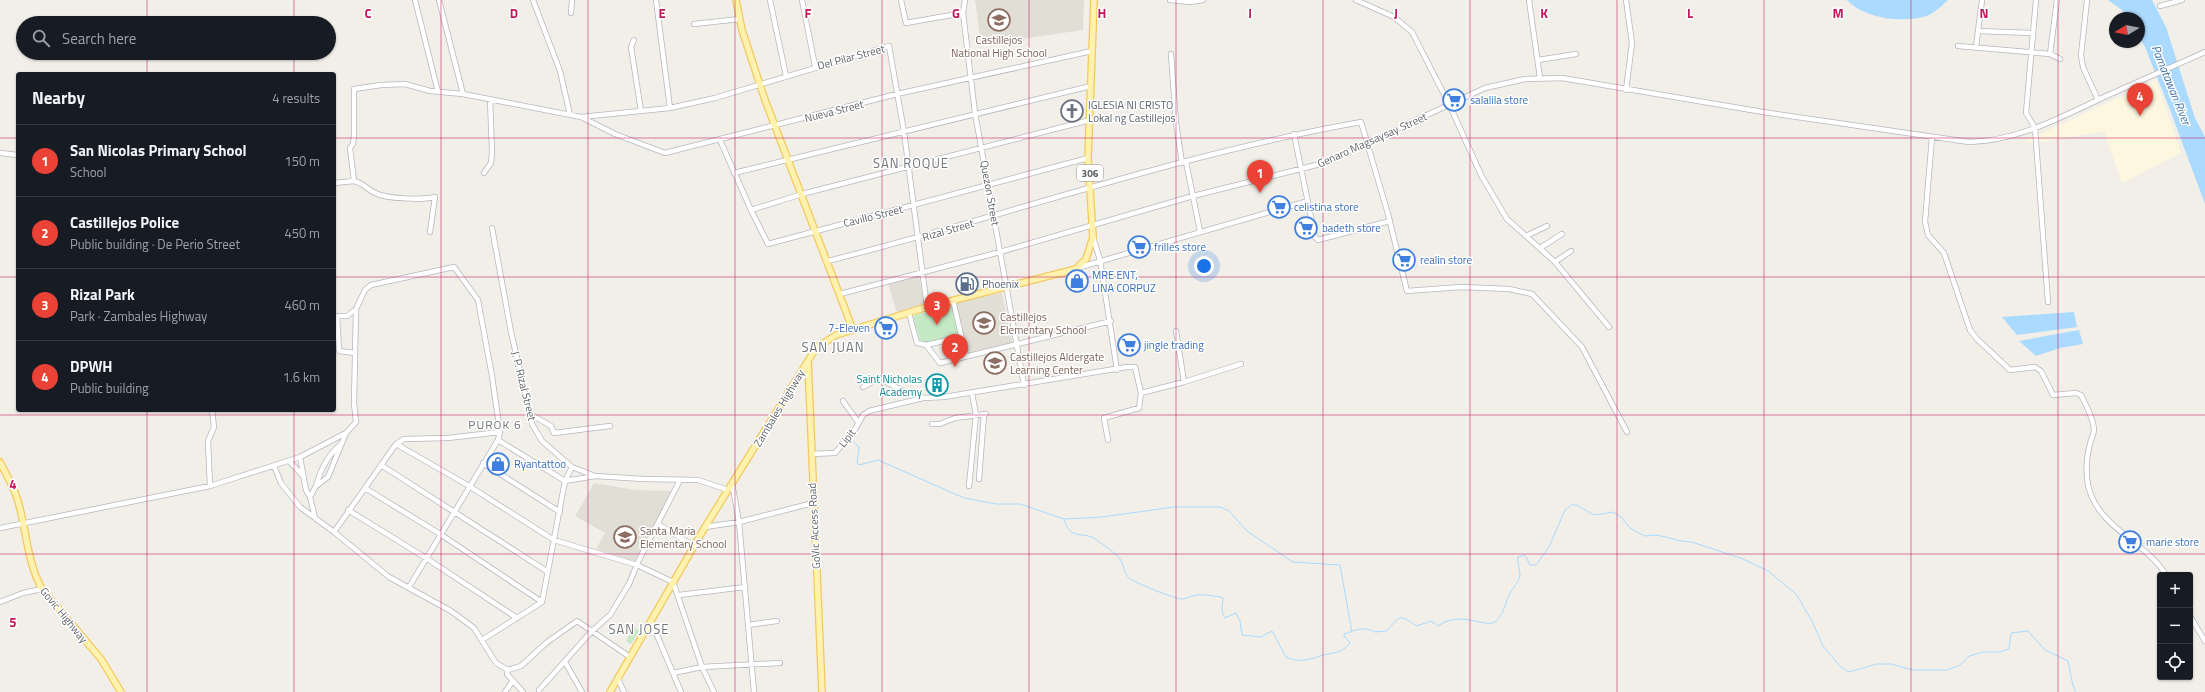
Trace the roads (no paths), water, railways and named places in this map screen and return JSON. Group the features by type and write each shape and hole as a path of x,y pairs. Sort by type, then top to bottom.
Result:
{"main road":[{"path":"736,0 740,19 775,126 828,261 853,330"},
{"name":"306","path":"1076,269 1086,259 1093,237 1094,226 1088,158 1094,0"},
{"name":"Zambales Highway","path":"610,692 694,546 816,348 826,340 926,307 1076,269"},
{"name":"GoVic Access Road","path":"808,360 822,692"},
{"name":"Govic Highway","path":"0,462 17,498 31,564 42,590 101,659 122,692"}],"street":[{"path":"415,0 438,92"},
{"path":"439,0 463,94"},
{"path":"533,0 560,71 570,115"},
{"path":"571,13 572,0"},
{"path":"656,0 670,108"},
{"path":"770,0 786,76"},
{"path":"802,0 815,66"},
{"path":"901,0 906,23 963,13"},
{"name":"Quezon Street","path":"965,0 963,13 975,113 1024,385"},
{"path":"1170,0 1190,2 1203,0"},
{"path":"1356,0 1364,2 1394,17 1412,32 1450,106 1482,177 1507,219 1555,262 1609,327"},
{"path":"1529,0 1540,78"},
{"path":"1626,0 1632,43 1626,90"},
{"path":"1976,47 1982,0"},
{"path":"2036,0 2026,113 2035,128 2048,302"},
{"path":"2050,54 2057,0"},
{"path":"2087,0 2081,55 2083,67 2098,100"},
{"path":"2160,6 2182,0"},
{"path":"694,24 740,19"},
{"path":"1978,31 2032,33"},
{"path":"634,40 631,47 642,111"},
{"name":"Del Pilar Street","path":"581,117 670,108 715,98 815,66 889,46 904,132 926,307"},
{"path":"1958,46 2050,54 2060,59"},
{"name":"Nueva Street","path":"581,117 615,134 665,153 898,94 1092,51"},
{"name":"Genaro Magsaysay Street","path":"840,294 1094,226 1193,196 1324,163 1450,106 1485,88 1512,82 1540,78 1562,78 1626,90 1932,137 1980,142 2005,138 2035,128 2205,52"},
{"path":"1171,54 1176,123 1200,231"},
{"path":"1538,60 1576,54"},
{"path":"354,181 350,148 353,144 354,136 354,88 406,84 438,92 463,94 581,117"},
{"path":"734,173 904,132 975,113 1091,86"},
{"path":"484,174 491,163 492,152 490,99"},
{"path":"751,210 802,194 1090,120"},
{"name":"Rizal Street","path":"828,261 917,239 1091,188 1294,134 1361,122 1368,144"},
{"path":"1294,134 1315,237 1318,240 1390,221"},
{"path":"1932,137 1925,222 1928,235 1944,253 1970,330 1977,339 2010,370 2035,367 2040,371 2053,395 2076,393 2081,395 2093,424 2094,432 2089,444 2086,475 2090,493 2100,513 2148,554 2164,572"},
{"name":"Cavillo Street","path":"720,140 768,244 1088,158"},
{"path":"1368,144 1390,221 1407,291 1461,287 1508,289 1532,294 1582,347 1627,432"},
{"path":"0,152 16,155"},
{"path":"336,183 354,181 362,183 376,194 413,199 435,197 430,232"},
{"path":"1076,269 1100,260 1308,201"},
{"path":"1526,236 1547,226"},
{"name":"J. P. Rizal Street","path":"492,228 511,332 532,424 542,441 572,467 595,476 698,480 728,490"},
{"path":"1540,248 1562,234"},
{"path":"1093,237 1100,260 1111,321 1117,370"},
{"path":"1555,262 1571,250"},
{"path":"0,528 23,525 210,486 300,457 346,433 356,422 354,403 356,309 365,290 371,285 454,267 478,300 492,376 500,432 498,440 409,587"},
{"path":"953,300 966,357"},
{"path":"355,353 339,351 338,316 347,316 356,309"},
{"path":"909,313 917,343 926,345 961,337"},
{"path":"926,345 940,363 1111,321"},
{"path":"1176,331 1184,382"},
{"path":"1142,393 1184,382 1241,364"},
{"path":"843,401 858,422 863,415 869,411 923,398 972,393 1135,367 1142,393 1140,408 1104,418 1108,440"},
{"path":"862,387 879,378 907,393 923,398"},
{"path":"969,486 976,415 972,393"},
{"path":"210,486 208,441 214,427 212,412"},
{"path":"530,414 550,426 554,433 610,426"},
{"path":"932,424 940,424 955,418 986,414 979,479"},
{"name":"Lipit","path":"811,454 835,453 854,431 858,422"},
{"path":"334,532 348,510 396,444 404,439 448,438 500,432"},
{"path":"316,486 328,477 346,433"},
{"path":"498,440 565,480 595,476"},
{"path":"310,497 327,458 342,443"},
{"path":"396,444 469,486 554,540 637,565 673,582 679,595 702,667 714,692"},
{"path":"300,457 306,490 310,497 315,518"},
{"path":"288,461 303,477"},
{"path":"483,463 560,512"},
{"path":"381,465 548,572"},
{"path":"274,466 281,484 300,507 334,532 389,577 451,610 474,628 496,663 508,670 522,666 546,644 577,621 591,632 630,657"},
{"path":"482,640 542,602 565,480 572,467"},
{"path":"538,690 591,632 610,615 629,584 680,480"},
{"path":"732,483 739,522 754,692"},
{"path":"365,488 440,534 542,602"},
{"path":"706,527 739,522 813,503"},
{"path":"348,510 426,558 517,618"},
{"path":"658,524 694,546"},
{"path":"679,595 745,587"},
{"path":"0,602 23,593 42,590"},
{"path":"651,621 681,692"},
{"path":"748,625 777,621"},
{"path":"2193,621 2205,641"},
{"path":"565,662 582,692"},
{"path":"673,673 702,667 780,663"},
{"path":"508,670 507,674 512,682 523,692"},
{"path":"618,679 624,692"},
{"path":"505,692 512,682"}],"water":[{"path":"1847,0 1948,0 1929,15 1920,18 1897,19 1886,18 1864,12"},
{"name":"Pamatawan River","path":"2108,0 2152,0 2166,27 2195,118 2205,137 2205,204 2145,47 2145,12 2123,12"},
{"path":"2074,312 2077,327 2017,335 2002,317"},
{"path":"2079,330 2083,344 2060,348 2036,356 2019,341"}],"waterway":[{"path":"852,441 859,447 857,463 859,465 878,460 964,498 996,504 1020,504 1064,519 1102,517 1174,507 1220,507 1229,511 1247,531 1293,562 1340,565 1352,632"},
{"path":"1064,519 1070,531 1092,537 1116,554 1129,578 1155,590 1182,599 1199,595 1221,597 1223,598 1223,615 1225,618 1236,613 1240,621 1242,635 1261,637 1272,631 1286,657 1295,660 1308,660 1343,650 1350,643 1344,634 1364,629 1375,632 1386,631 1397,619 1400,618 1406,619 1417,626 1431,621 1438,626 1447,621 1456,619 1486,623 1496,621 1502,613 1509,594 1519,578 1520,573 1518,557 1525,555 1530,565 1536,565 1549,547 1565,510 1571,505 1577,505 1588,512 1597,515 1613,512 1621,517 1630,528 1644,536 1657,535 1692,542 1743,559 1768,571 1796,594 1812,621 1823,646 1840,666 1849,672 1877,664 1891,664 1913,670 1947,670 1960,665 1969,656 1983,652 1999,652 2009,649 2011,633 2028,631 2045,650 2068,661 2073,686 2076,692"}],"place":[{"name":"Castillejos National High School","path":"999,20"},
{"name":"salalila store","path":"1454,100"},
{"name":"IGLESIA NI CRISTO Lokal ng Castillejos","path":"1072,111"},
{"name":"DPWH","path":"2140,116"},
{"name":"San Nicolas Primary School","path":"1260,193"},
{"name":"celistina store","path":"1279,207"},
{"name":"badeth store","path":"1306,228"},
{"name":"frilles store","path":"1139,247"},
{"name":"realin store","path":"1404,260"},
{"name":"MRE ENT, LINA CORPUZ","path":"1077,281"},
{"name":"Phoenix","path":"967,284"},
{"name":"Castillejos Elementary School","path":"984,323"},
{"name":"Rizal Park","path":"937,325"},
{"name":"7-Eleven","path":"886,328"},
{"name":"jingle trading","path":"1129,345"},
{"name":"Castillejos Aldergate Learning Center","path":"995,363"},
{"name":"Castillejos Police","path":"955,367"},
{"name":"Saint Nicholas Academy","path":"937,385"},
{"name":"Ryantattoo","path":"498,464"},
{"name":"Santa Maria Elementary School","path":"625,537"},
{"name":"marie store","path":"2130,542"}],"district":[{"name":"SAN ROQUE","path":"911,163"},
{"name":"SAN JUAN","path":"833,347"},
{"name":"PUROK 6","path":"495,425"},
{"name":"SAN JOSE","path":"639,629"}]}
